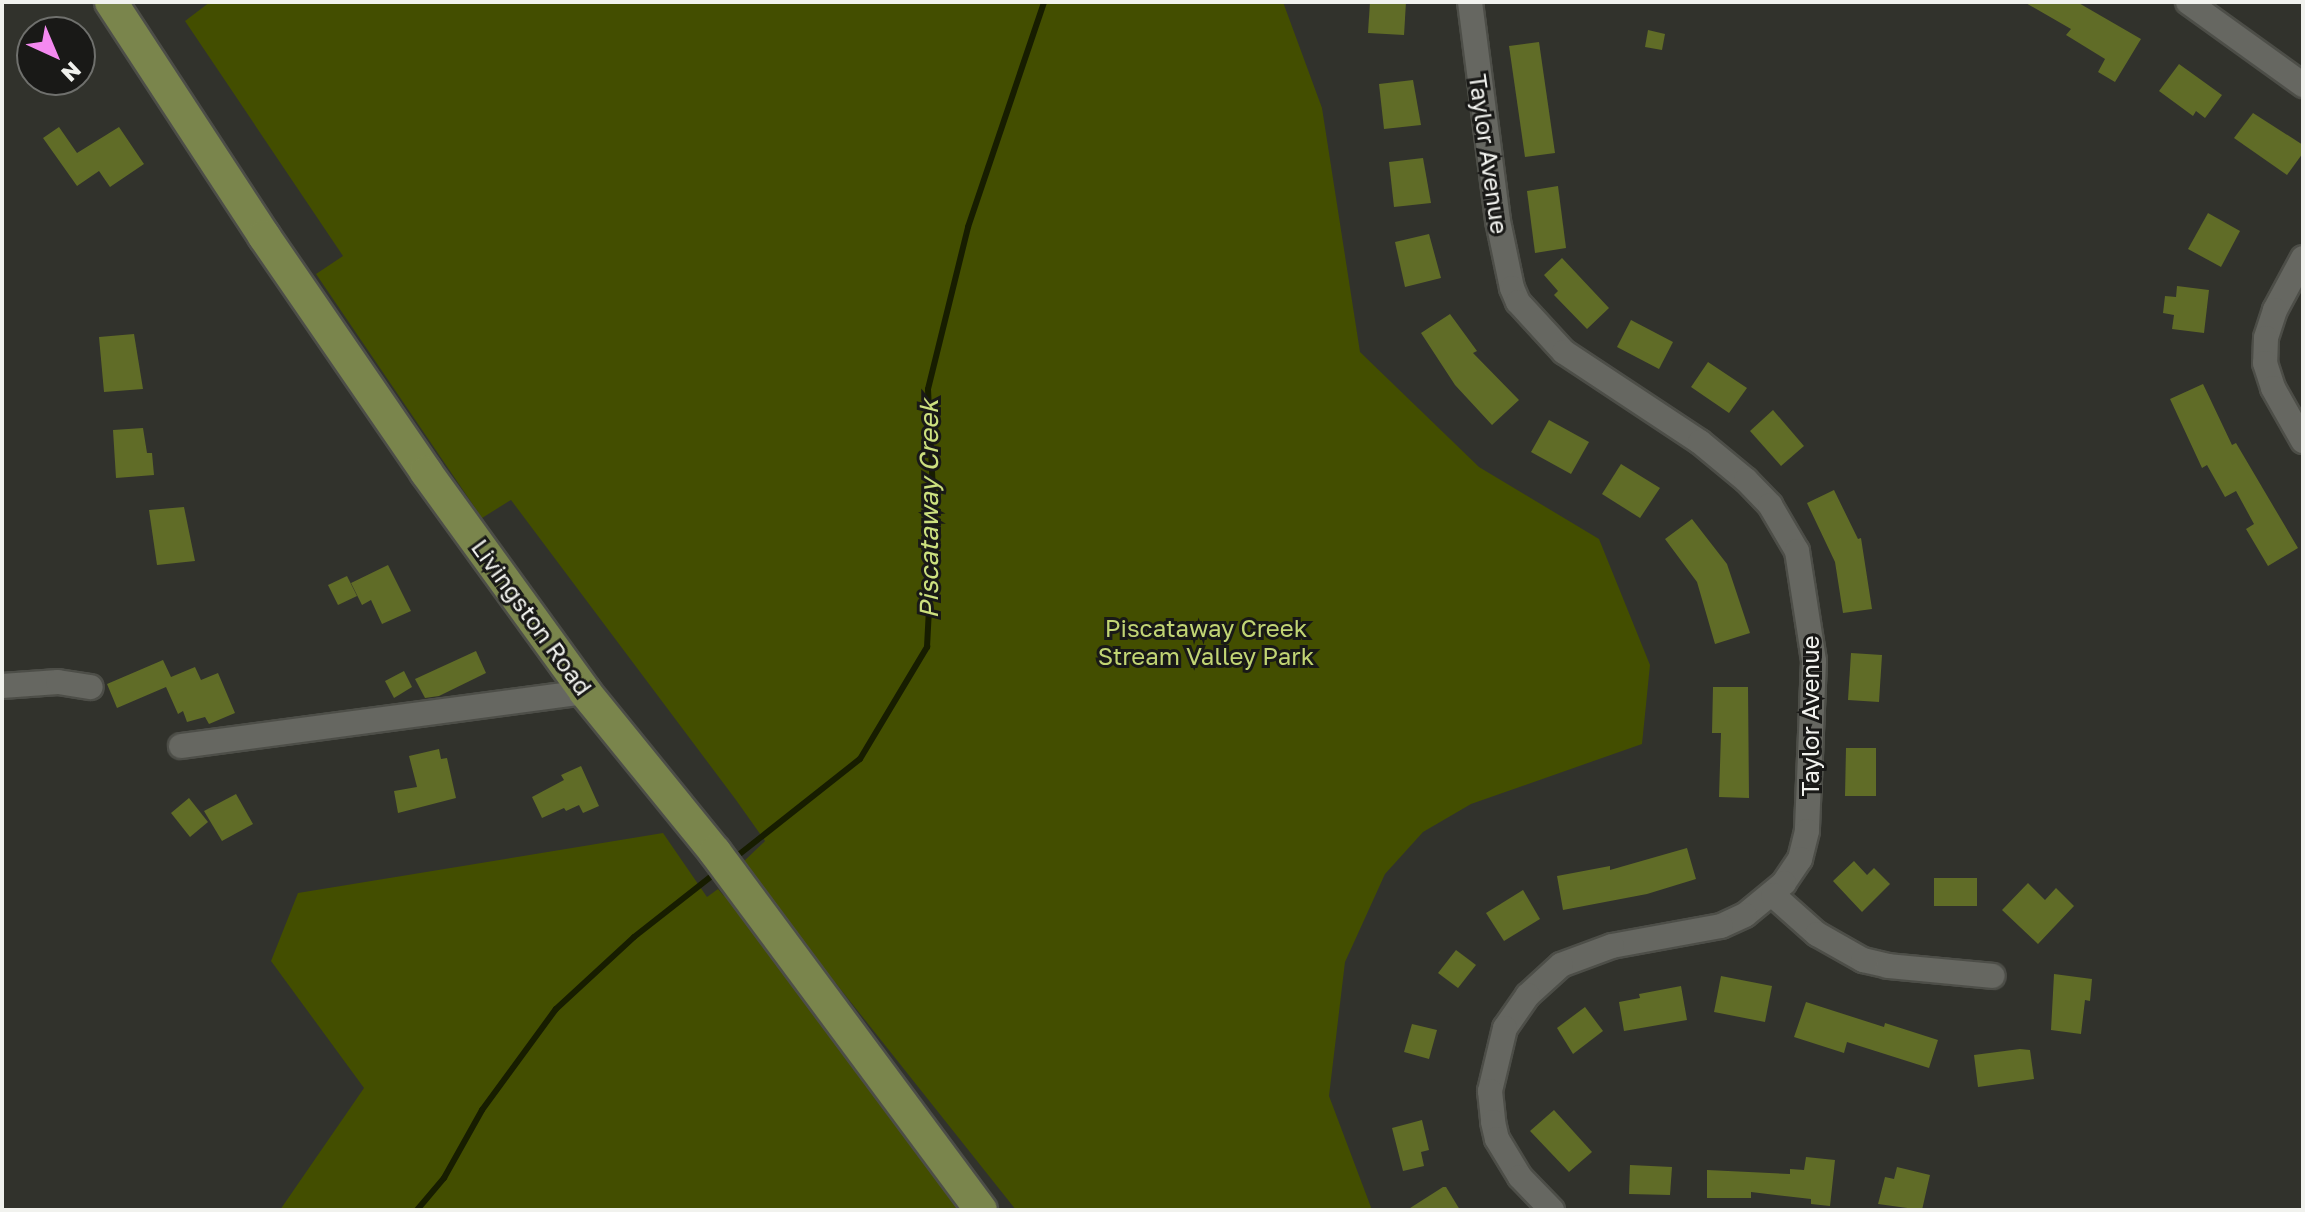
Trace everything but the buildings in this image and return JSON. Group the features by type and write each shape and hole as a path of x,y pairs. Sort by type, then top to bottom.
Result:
{"main road":[{"name":"Livingston Road","path":"111,2 264,236 424,469 585,692 765,916 973,1195 981,1210"}],"street":[{"name":"Taylor Avenue","path":"1470,2 1498,221 1512,288 1518,302 1564,352 1724,460 1770,505 1797,551 1814,661 1810,800 1800,859 1773,895 1745,915 1721,926 1586,954 1561,965 1541,981 1515,1010 1505,1028 1490,1091 1497,1139 1520,1177 1552,1210"},
{"path":"2188,2 2303,85"},
{"path":"2303,258 2275,310 2266,338 2265,363 2273,388 2303,441"},
{"path":"2,686 58,682 91,687"},
{"path":"181,746 585,692"},
{"path":"1773,895 1817,934 1863,960 1993,976"}],"green space":[{"name":"Piscataway Creek Stream Valley Park","path":"210,2 1283,2 1322,108 1360,352 1479,467 1599,539 1650,665 1642,744 1471,804 1423,832 1385,874 1345,962 1329,1096 1372,1210 1016,1210 741,864 765,841 736,800 511,500 482,518 316,274 343,256 185,21"},
{"path":"663,833 707,897 718,889 724,896 733,889 990,1210 280,1210 364,1088 271,961 298,893"}],"waterway":[{"name":"Piscataway Creek","path":"732,860 860,759 927,647 934,512 928,389 968,227 1044,2"},
{"name":"Piscataway Creek","path":"417,1210 444,1178 482,1110 556,1009 634,937 717,872"}]}
